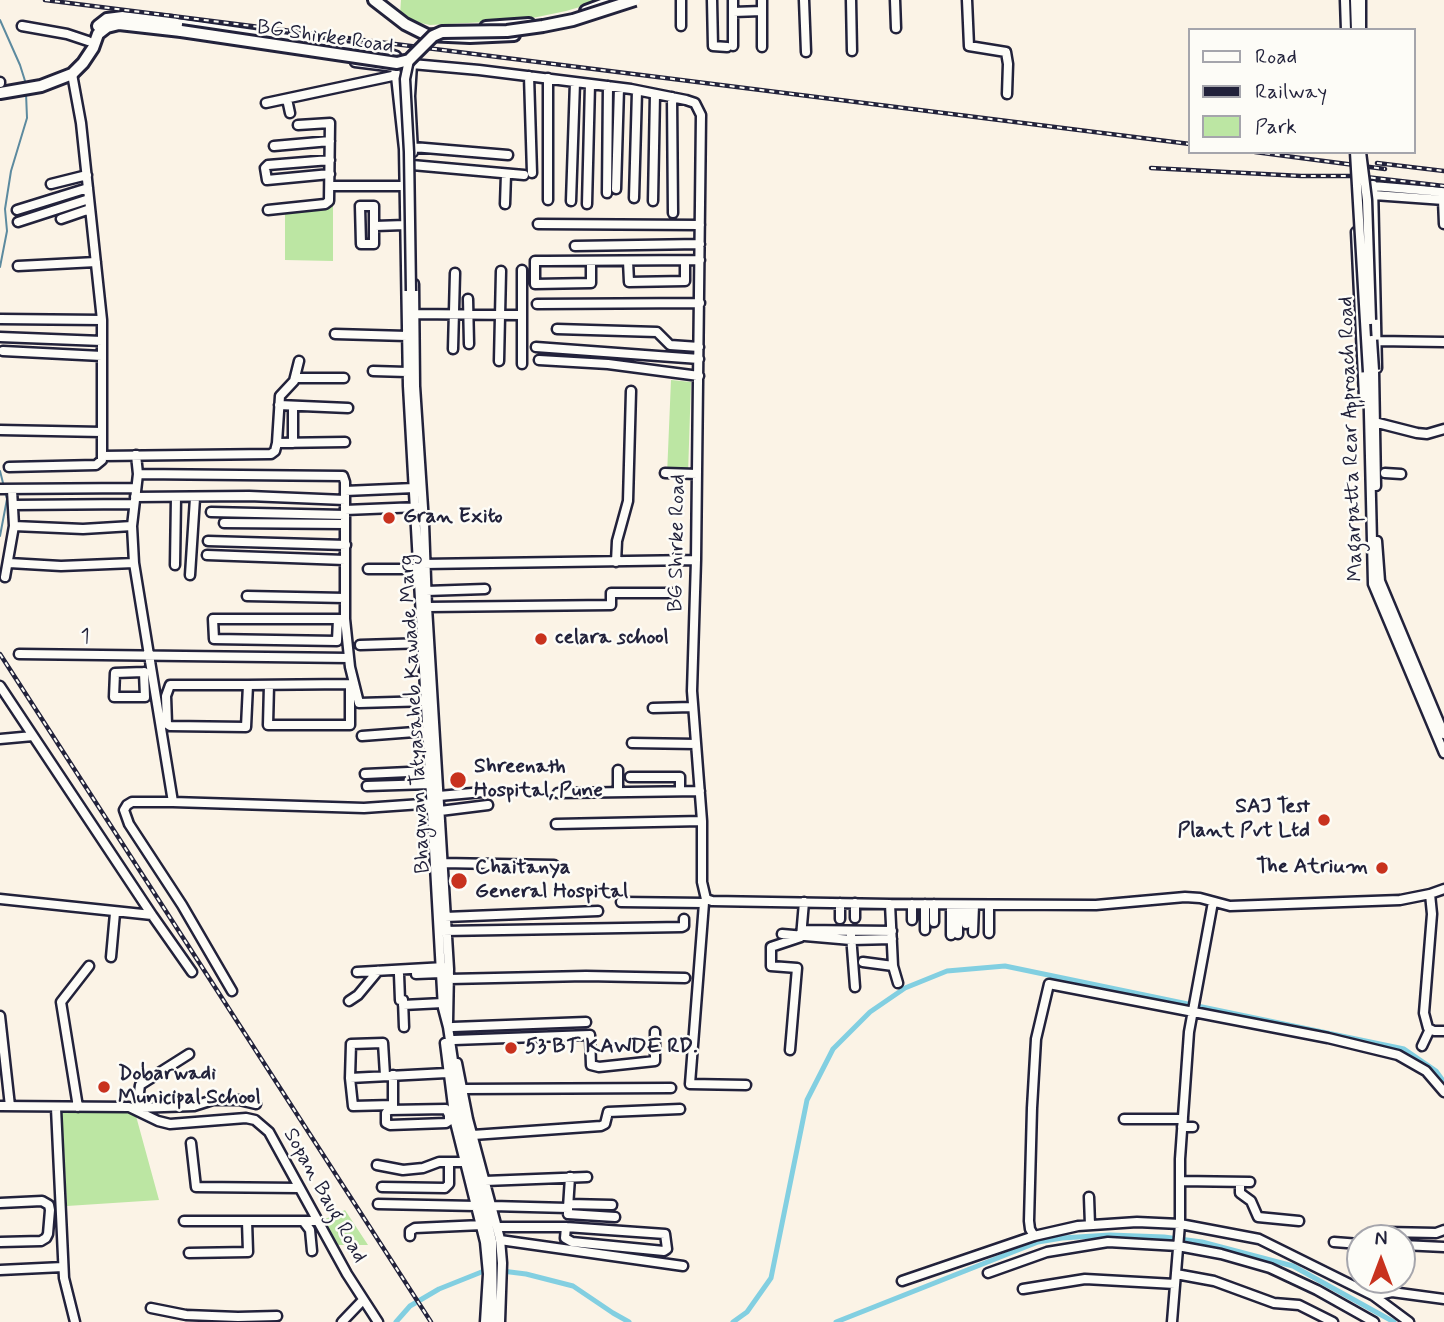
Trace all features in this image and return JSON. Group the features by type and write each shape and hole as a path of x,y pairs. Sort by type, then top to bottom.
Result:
{"main road":[{"path":"374,0 413,29 427,34 470,37 540,32 578,24 642,0"},
{"path":"413,29 535,23 576,15 615,0"},
{"path":"5,92 41,86 72,74 83,63 89,47 93,48 106,23 176,28 392,58 408,54 438,30 541,24 589,13 626,0"},
{"path":"176,28 393,62 403,67 433,36 442,32 497,32 543,26 573,20 635,0"}],"street":[{"path":"681,0 681,26"},
{"path":"712,0 713,46 730,46 733,0"},
{"path":"762,0 762,47"},
{"path":"804,0 806,52"},
{"path":"851,0 852,51"},
{"path":"895,0 896,28"},
{"path":"967,0 969,46 1006,52 1009,64 1007,94"},
{"path":"1347,0 1348,28"},
{"path":"1355,0 1356,28"},
{"path":"1361,0 1361,28"},
{"path":"733,12 762,11"},
{"path":"22,26 67,34 89,47"},
{"name":"BG Shirke Road","path":"266,103 403,67 529,76 637,90 695,103 701,115 692,707 700,791 702,882 705,901 690,1084 746,1085"},
{"name":"Bhagwan Tatyasaheb Kawade Marg","path":"403,67 410,96 412,312 420,565 442,863 440,893 445,917 442,931"},
{"name":"Bhagwan Tatyasaheb Kawade Marg","path":"403,67 405,225 412,312 407,336 407,372 415,433 414,488 419,507"},
{"path":"403,67 409,152 412,312 522,315"},
{"path":"9,467 96,466 100,464 102,456 102,320 87,175 72,74"},
{"path":"412,165 528,174 529,76"},
{"path":"548,78 548,200"},
{"path":"570,201 575,82"},
{"path":"587,204 590,84"},
{"path":"608,86 611,191 619,88"},
{"path":"634,198 637,90"},
{"path":"653,201 655,94"},
{"path":"672,97 673,212"},
{"path":"288,99 290,113"},
{"path":"268,210 325,204 330,197 329,122 298,125"},
{"path":"274,146 330,141"},
{"path":"412,147 508,155"},
{"name":"Magarpatta Rear Approach Road","path":"1355,154 1371,371"},
{"name":"Magarpatta Rear Approach Road","path":"1361,154 1367,200 1373,584 1444,734"},
{"path":"330,160 268,165 265,168 267,180 330,174"},
{"path":"505,204 506,174"},
{"path":"51,184 87,175"},
{"path":"1371,405 1362,390 1353,187 1355,184 1373,185 1443,197"},
{"path":"1371,405 1378,384 1373,185"},
{"path":"330,186 405,186"},
{"path":"17,210 88,188"},
{"path":"1374,195 1443,197"},
{"path":"1443,197 1444,224"},
{"path":"18,222 89,199"},
{"path":"360,206 374,206 375,226 374,244 361,244 360,206"},
{"path":"61,219 90,209"},
{"path":"538,224 700,225"},
{"path":"375,226 405,225"},
{"path":"575,246 700,244"},
{"path":"591,261 591,283 535,284 535,261 700,260"},
{"path":"19,266 96,261"},
{"path":"628,261 629,282 685,281 685,261"},
{"path":"522,270 522,364"},
{"path":"499,361 501,271"},
{"path":"453,349 455,273"},
{"path":"468,299 469,344"},
{"path":"537,304 700,303"},
{"path":"0,319 102,320"},
{"path":"557,329 657,332 670,345 699,347"},
{"path":"335,334 407,336"},
{"path":"0,337 102,341"},
{"path":"1377,341 1444,342"},
{"path":"536,347 699,359"},
{"path":"3,351 102,356"},
{"path":"102,456 268,455 275,451 277,443 280,396 295,378 299,360"},
{"path":"540,360 608,364 698,376"},
{"path":"373,371 407,372"},
{"path":"295,378 344,378"},
{"path":"616,562 617,541 628,501 631,391"},
{"path":"279,405 348,408"},
{"name":"Magarpatta Rear Approach Road","path":"1371,405 1374,422 1380,581 1444,752"},
{"path":"293,406 293,443"},
{"path":"1374,422 1417,433 1427,434 1444,429"},
{"path":"0,430 102,432"},
{"path":"277,443 345,442"},
{"path":"136,455 138,474 132,526 134,563 150,656 151,687 173,802"},
{"path":"665,473 697,474"},
{"path":"1385,473 1401,474"},
{"path":"138,474 345,477 345,598 337,641 214,639 213,619 341,619"},
{"path":"5,578 14,526 13,505 7,489 195,498 345,496 414,488"},
{"path":"13,505 135,497"},
{"path":"175,565 176,497"},
{"path":"190,575 195,498"},
{"path":"224,523 345,516 419,507"},
{"path":"211,512 345,516"},
{"path":"14,526 83,530 132,526"},
{"path":"208,541 346,545"},
{"path":"207,555 345,560"},
{"path":"369,569 420,565 696,560"},
{"path":"9,563 61,566 134,563"},
{"name":"Bhagwan Tatyasaheb Kawade Marg","path":"420,565 426,591 425,643"},
{"path":"426,591 485,589"},
{"path":"427,607 611,605 611,593 676,593"},
{"path":"247,596 345,598"},
{"path":"269,685 268,725 349,725 354,703 354,683 341,619"},
{"path":"360,645 425,643"},
{"name":"1","path":"19,654 349,658"},
{"path":"144,672 151,687 145,696 114,697 115,673 144,672"},
{"path":"151,687 354,683"},
{"path":"248,685 246,727 167,724 166,696 170,685 350,684 354,703"},
{"path":"0,686 192,972"},
{"name":"Bhagwan Tatyasaheb Kawade Marg","path":"429,701 430,784 437,803 445,1006 462,1121 492,1241 493,1322"},
{"path":"354,703 429,701"},
{"path":"653,708 692,707"},
{"path":"362,736 428,731"},
{"path":"0,738 33,736"},
{"path":"632,743 696,744"},
{"path":"618,770 618,792"},
{"path":"365,774 430,771"},
{"path":"631,777 680,777 680,791"},
{"path":"367,786 430,784"},
{"path":"558,793 700,791"},
{"path":"437,803 483,792"},
{"path":"232,990 125,816 127,805 132,802 344,808 437,803 488,805"},
{"path":"556,824 702,821"},
{"path":"442,863 554,865"},
{"path":"621,902 1096,905 1185,897 1230,906 1400,900 1444,889"},
{"path":"1430,894 1432,914 1424,1013 1430,1029 1444,1031"},
{"path":"0,898 115,913 152,915"},
{"path":"802,933 804,902"},
{"path":"1172,1322 1180,1226 1182,1123 1192,1010 1213,902"},
{"path":"840,903 840,919"},
{"path":"855,903 855,918"},
{"path":"890,904 893,966 898,983"},
{"path":"912,904 912,920"},
{"path":"930,904 934,922"},
{"path":"925,930 930,904"},
{"path":"962,905 966,924"},
{"path":"962,905 974,932"},
{"path":"954,934 962,905"},
{"path":"989,905 989,933"},
{"path":"445,917 598,911"},
{"path":"111,957 115,913"},
{"path":"442,931 679,927 684,926 684,919"},
{"path":"790,1050 797,968 771,966 771,947 802,933"},
{"path":"782,934 892,935"},
{"path":"851,936 855,987"},
{"path":"863,962 893,966"},
{"path":"78,1107 61,1002 89,966"},
{"name":"Bhagwan Tatyasaheb Kawade Marg","path":"444,969 449,979 445,1006"},
{"path":"357,972 444,969"},
{"path":"389,975 444,969"},
{"path":"349,1001 358,995 378,971"},
{"path":"399,974 404,1027"},
{"path":"449,979 586,976 685,978"},
{"path":"1034,1236 1029,1221 1036,1039 1049,984 1192,1010 1398,1055 1426,1071 1444,1093"},
{"path":"403,1005 445,1006 447,1073 452,1115 482,1225 487,1259 485,1322"},
{"path":"0,1016 10,1106"},
{"path":"500,1322 502,1263 498,1227 473,1135 450,1027 586,1022"},
{"path":"1423,1046 1430,1029"},
{"path":"454,1040 590,1035 591,1065 594,1067 655,1060 654,1032"},
{"path":"353,1042 383,1043 394,1103 390,1106 353,1106 350,1077 350,1046 353,1042"},
{"path":"189,1054 140,1085 136,1108 194,1106 213,1100 239,1100 256,1104"},
{"path":"350,1077 447,1073"},
{"path":"463,1089 671,1088"},
{"name":"Sopan Baug Road","path":"0,1106 136,1108 158,1121 170,1124 246,1118 255,1120 269,1132 378,1322"},
{"path":"57,1108 63,1267 75,1322"},
{"path":"446,1109 452,1115 446,1123 386,1123 386,1113 389,1110 446,1109"},
{"path":"473,1135 601,1126 605,1124 608,1112 680,1110"},
{"path":"1124,1119 1182,1123 1193,1127"},
{"path":"191,1143 196,1187 299,1188"},
{"path":"377,1165 403,1170 423,1168 439,1162 466,1162"},
{"path":"382,1187 445,1188 450,1184 449,1163"},
{"path":"570,1177 568,1214 615,1217"},
{"path":"485,1181 587,1177"},
{"path":"1180,1181 1250,1182"},
{"path":"1240,1182 1240,1192 1251,1201 1258,1217 1299,1221"},
{"path":"1089,1197 1090,1225"},
{"path":"0,1203 45,1202 50,1210 48,1234 41,1241 0,1242"},
{"path":"378,1204 476,1206"},
{"path":"492,1206 612,1205"},
{"path":"49,1219 61,1219"},
{"path":"184,1220 319,1221"},
{"path":"188,1254 248,1252 247,1221"},
{"path":"304,1222 310,1230 312,1251"},
{"path":"902,1281 1034,1236 1090,1225 1137,1222 1259,1239 1374,1296 1409,1322"},
{"path":"410,1236 410,1231 415,1228 482,1225"},
{"path":"498,1227 566,1227 665,1234 667,1249 664,1251 572,1242 565,1238 566,1227"},
{"path":"1416,1233 1436,1233 1444,1230"},
{"path":"500,1240 683,1266"},
{"path":"988,1273 1047,1252 1108,1242 1178,1244 1270,1268 1317,1290 1374,1322"},
{"path":"1334,1242 1346,1243"},
{"path":"1416,1246 1444,1247"},
{"path":"0,1270 63,1267"},
{"path":"1023,1289 1085,1279 1214,1281 1274,1303 1299,1305 1333,1322"},
{"path":"1374,1296 1392,1292 1444,1299"},
{"path":"342,1322 363,1300"},
{"path":"151,1308 186,1318 238,1320 277,1316"}],"green space":[{"path":"401,0 604,0 523,20 430,25 411,21 400,15"},
{"path":"333,205 333,261 285,260 285,211"},
{"path":"671,380 691,382 688,475 667,475"},
{"path":"130,1111 136,1116 159,1200 67,1206 62,1113"},
{"path":"345,1210 368,1245 337,1245 323,1220"}],"waterway":[{"path":"0,20 26,84"},
{"path":"0,267 7,231 5,209 11,171 27,118 26,93"},
{"path":"0,471 4,487"},
{"path":"0,536 7,499 5,492"},
{"path":"733,1322 747,1312 771,1278 807,1100 833,1049 870,1012 905,988 947,971 1005,966 1404,1049 1436,1071 1444,1082"},
{"path":"836,1322 1038,1242 1110,1235 1164,1237 1202,1242 1293,1266 1394,1322"},
{"path":"396,1322 410,1306 439,1289 489,1269"},
{"path":"502,1271 573,1286 629,1322"}],"railway":[{"path":"45,0 1188,144"},
{"path":"1270,154 1385,169"},
{"path":"1377,163 1444,171"},
{"path":"1151,168 1301,176 1357,176 1444,186"},
{"path":"0,654 431,1322"}],"place":[{"name":"Gran Exito","path":"389,518"},
{"name":"celara school","path":"541,639"},
{"name":"Shreenath Hospital, Pune","path":"458,780"},
{"name":"SAJ Test Plant Pvt Ltd","path":"1324,820"},
{"name":"The Atrium","path":"1382,868"},
{"name":"Chaitanya General Hospital","path":"459,881"},
{"name":"53 BT KAWDE RD.","path":"511,1048"},
{"name":"Dobarwadi Municipal School","path":"104,1087"}]}
